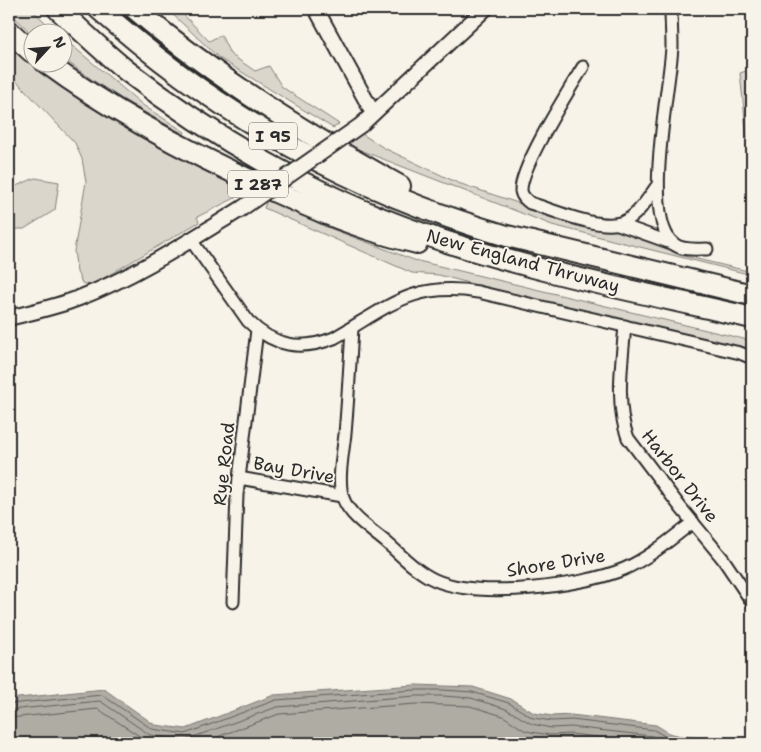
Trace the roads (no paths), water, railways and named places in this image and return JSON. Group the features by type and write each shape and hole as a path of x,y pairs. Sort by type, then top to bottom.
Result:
{"highway":[{"path":"46,9 91,39"},
{"name":"New England Thruway","path":"58,9 127,70 184,112 320,191 400,226 490,256 752,318"},
{"name":"New England Thruway","path":"99,9 138,43 211,98 326,166 355,179 469,225 547,246 752,294"},
{"path":"135,9 176,43 318,139 469,225"},
{"path":"146,9 176,43"},
{"path":"9,31 22,43"},
{"name":"I 287","path":"59,72 89,94 140,123 212,162 282,195 348,223 395,238 490,256"}],"street":[{"path":"316,9 373,113"},
{"path":"9,318 62,304 96,291 191,240 240,209 360,125 485,9"},
{"path":"671,9 672,47 657,186 659,214 668,236 674,244"},
{"path":"583,67 558,108 528,166 521,194 530,203 564,214 603,224 618,224 634,215 657,186"},
{"path":"618,224 681,248 707,249"},
{"path":"191,240 238,309 257,330 282,343 308,346 334,338 406,297 428,291 449,289 478,292 752,358"},
{"name":"Harbor Drive","path":"625,326 621,374 623,426 633,447 723,558 752,602"},
{"path":"342,496 341,477 352,328"},
{"name":"Rye Road","path":"233,602 232,588 239,478 257,330"},
{"name":"Bay Drive","path":"239,478 342,496"},
{"name":"Shore Drive","path":"342,496 346,504 359,519 424,574 447,584 500,590 545,587 611,574 643,559 692,522"}],"water":[{"path":"415,685 473,687 511,699 534,713 552,716 571,715 656,725 669,733 681,736 749,743 9,743 9,699 104,689 155,725 186,729 274,695"}]}
